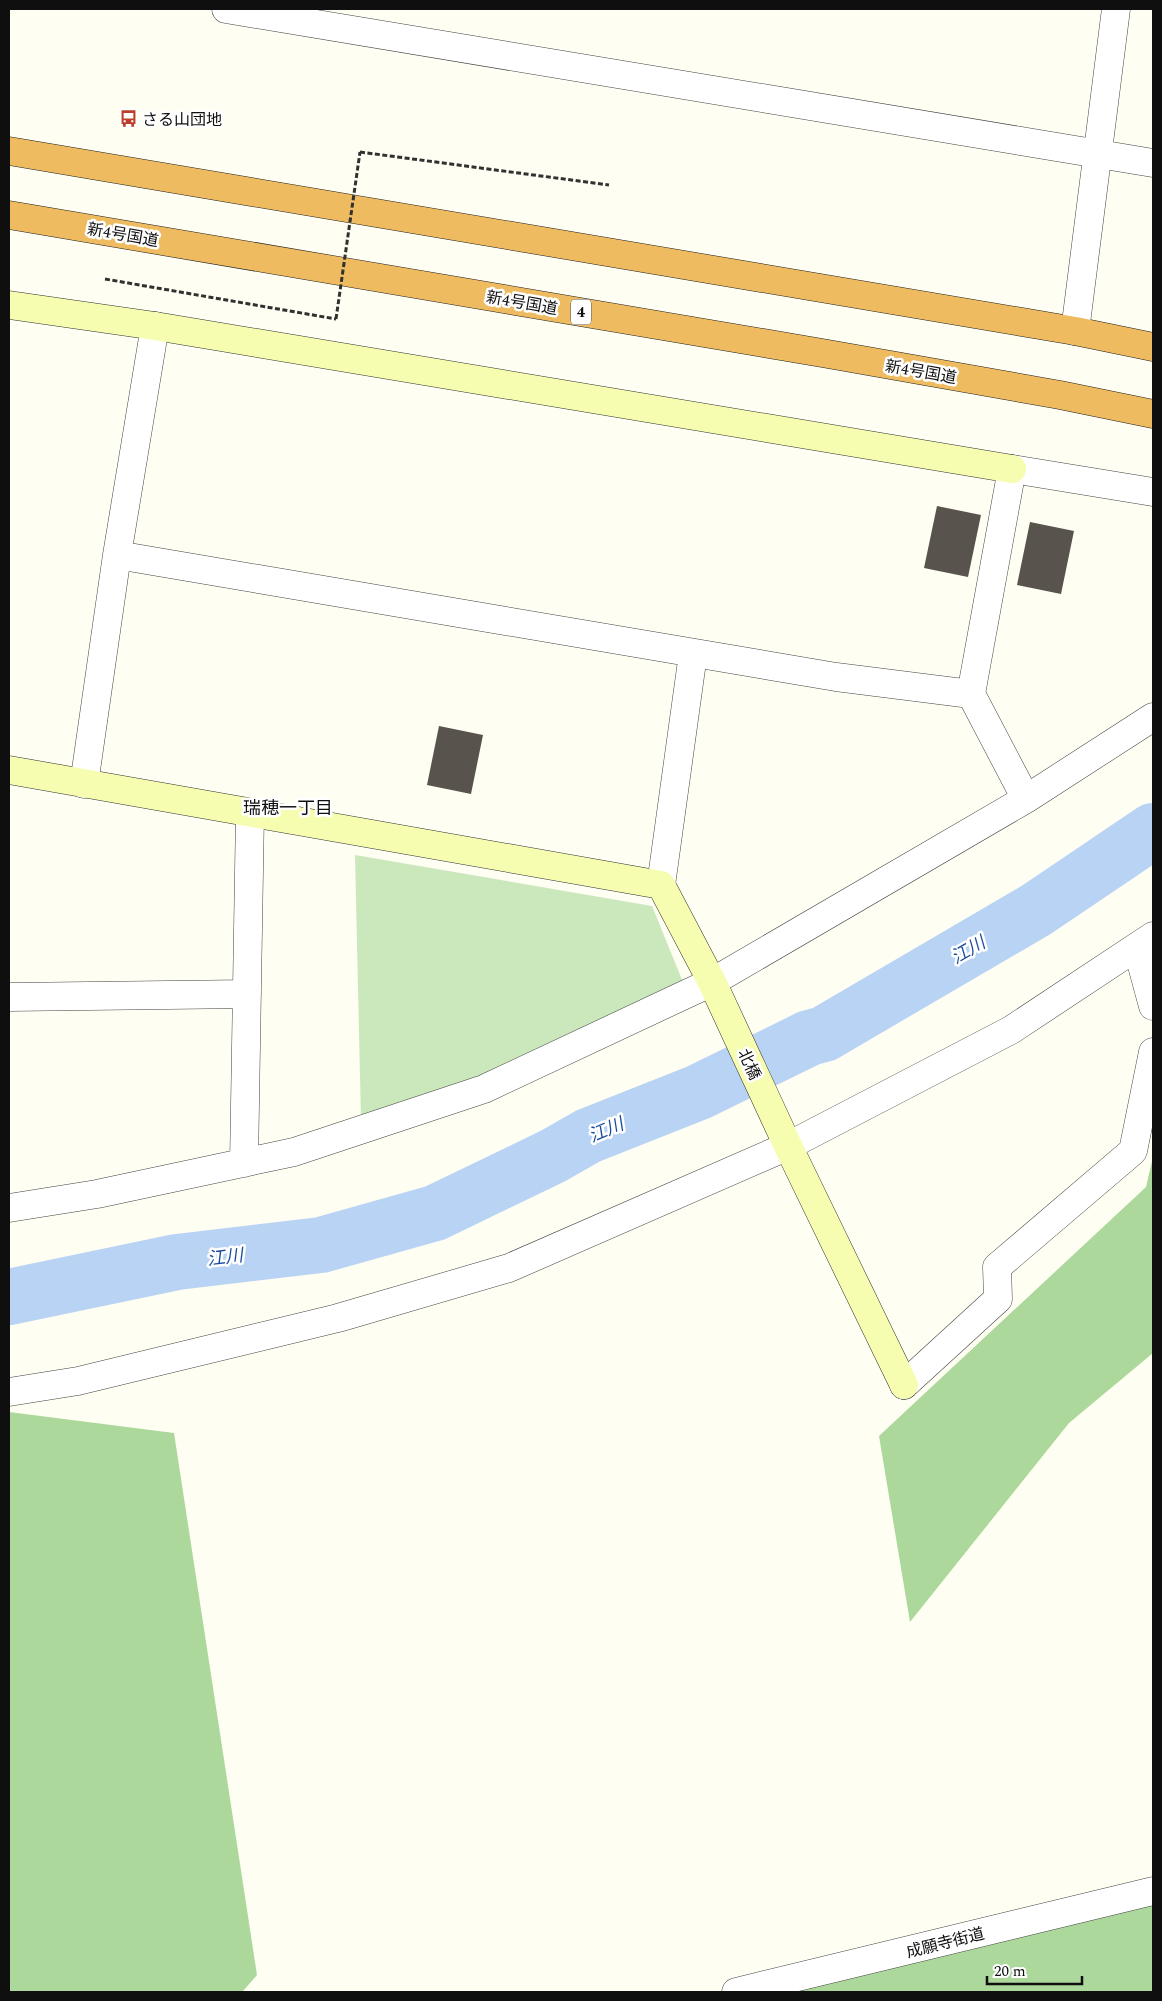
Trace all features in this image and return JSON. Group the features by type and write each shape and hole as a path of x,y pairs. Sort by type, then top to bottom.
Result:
{"highway":[{"path":"9,151 1075,331 1153,347"},
{"name":"新4号国道","path":"9,215 819,353 1060,395 1153,414"}],"street":[{"path":"226,9 1153,163"},
{"path":"1075,331 1116,9"},
{"path":"9,305 155,326 1153,492"},
{"path":"84,784 155,326"},
{"path":"1012,469 971,694 1026,799"},
{"path":"118,555 693,654 836,677 971,694"},
{"path":"9,770 661,884 693,654"},
{"path":"9,1208 97,1194 294,1152 484,1089 712,982 1026,799 1153,717"},
{"path":"244,1163 250,813"},
{"name":"北橋","path":"661,884 712,982 788,1146 904,1385 998,1299 998,1267 1133,1152 1153,1052"},
{"path":"9,1392 78,1381 338,1318 510,1268 788,1146 1011,1030 1145,942 1153,1006"},
{"path":"9,997 247,994"},
{"name":"成願寺街道","path":"736,1992 1153,1891"}],"path":[{"path":"105,279 336,319 360,152 609,185"}],"green space":[{"path":"355,855 652,906 685,987 490,1078 361,1120"},
{"path":"1153,1157 1153,1353 1069,1423 910,1622 879,1436 1146,1187"},
{"path":"9,1412 174,1433 257,1975 242,1992 9,1992"},
{"path":"1153,1897 1153,1992 779,1992"}],"building":[{"path":"937,506 981,515 968,577 924,568"},
{"path":"1030,522 1074,531 1061,594 1017,585"},
{"path":"439,726 483,735 471,794 427,785"}],"waterway":[{"name":"江川","path":"9,1297 177,1262 321,1245 435,1213 553,1156 588,1136 699,1092 809,1038 824,1034 1036,910 1153,831"}],"place":[{"name":"さる山団地","path":"128,119"}],"district":[{"name":"瑞穂一丁目","path":"288,808"}]}
